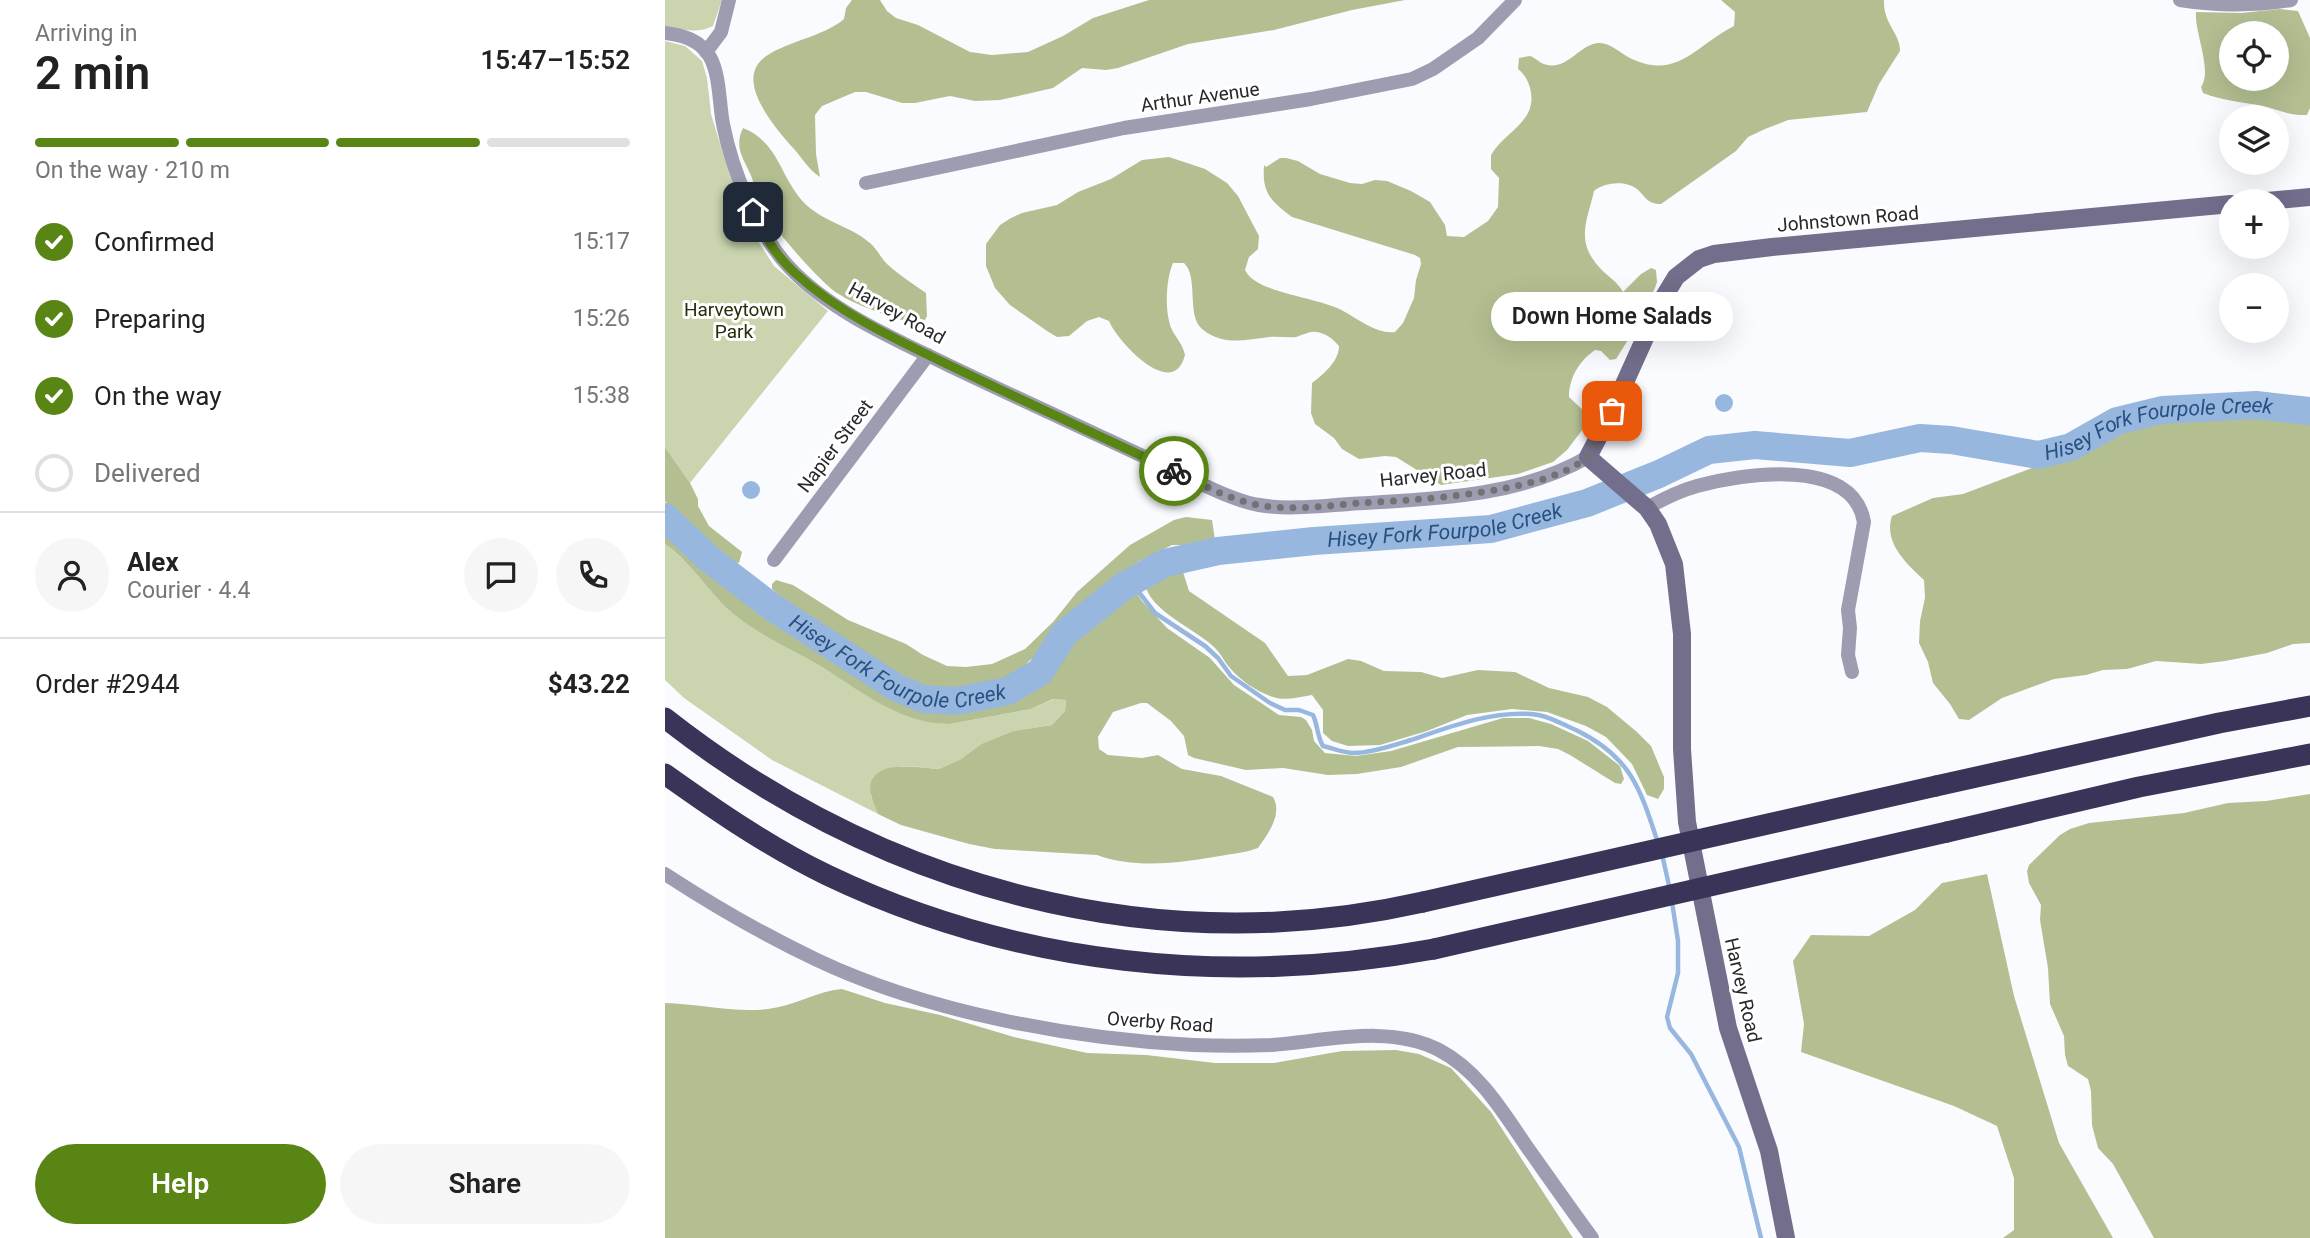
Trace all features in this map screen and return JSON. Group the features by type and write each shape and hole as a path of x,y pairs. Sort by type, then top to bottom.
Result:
{"highway":[{"path":"665,719 739,773 791,805 896,856 1004,892 1060,905 1173,920 1231,922 1331,918 1423,901 2219,723 2310,706"},
{"path":"665,774 727,818 826,874 936,920 1047,950 1116,961 1220,968 1336,963 1433,948 2139,787 2310,754"}],"street":[{"path":"665,33 691,39 706,52 721,32 729,0"},
{"name":"Arthur Avenue","path":"866,183 1124,128 1311,99 1412,79 1433,69 1478,38 1515,0"},
{"path":"2180,0 2216,5 2265,4 2291,0"},
{"name":"Harvey Road","path":"706,52 713,65 729,145 749,201 769,243 797,275 833,302 866,323 928,355 1208,487 1259,505 1315,506 1468,494 1542,479 1588,457 1642,504 1658,524 1668,544 1679,597 1682,634 1683,790 1705,918 1728,1028 1769,1151 1786,1238"},
{"path":"2289,199 2310,197"},
{"name":"Johnstown Road","path":"1588,457 1612,411 1661,300 1676,276 1699,259 1714,254 1772,247 2219,205"},
{"name":"Napier Street","path":"774,560 928,355"},
{"path":"1642,504 1695,487 1755,476 1814,478 1838,484 1849,492 1862,512 1864,522 1847,610 1850,628 1848,655 1852,671"},
{"name":"Overby Road","path":"665,874 755,929 819,961 913,995 1026,1024 1109,1038 1180,1044 1270,1045 1379,1037 1418,1042 1439,1050 1458,1062 1486,1090 1592,1238"}],"green space":[{"path":"665,0 722,0 713,26 683,30 665,27"},
{"path":"852,0 880,0 896,18 918,25 970,52 992,55 1028,52 1093,18 1149,0 1405,0 1274,30 1188,44 1118,68 1082,68 1053,88 1000,100 975,101 950,96 902,103 866,92 855,92 822,106 815,115 816,154 820,177 806,164 764,110 754,85 754,74 758,64 774,51 835,26 844,19 846,8"},
{"path":"1721,0 1884,0 1886,16 1898,39 1900,51 1879,84 1867,112 1788,120 1765,129 1748,137 1736,151 1661,204 1650,201 1627,184 1609,184 1594,191 1585,231 1585,240 1592,258 1623,292 1651,268 1656,270 1657,282 1633,332 1616,359 1610,360 1601,351 1595,350 1576,370 1569,397 1586,413 1586,425 1567,450 1553,462 1518,474 1441,485 1396,457 1359,459 1342,449 1334,438 1315,424 1311,413 1312,383 1334,362 1339,346 1329,337 1316,332 1296,337 1243,340 1226,340 1210,334 1197,323 1191,277 1184,263 1173,263 1167,286 1169,323 1185,355 1179,368 1169,372 1145,363 1133,353 1109,321 1099,317 1087,321 1069,336 1057,337 1010,305 995,288 986,266 986,244 1000,225 1011,218 1057,205 1078,192 1111,179 1142,160 1169,157 1205,169 1227,183 1238,196 1259,236 1258,249 1249,257 1245,270 1251,278 1275,290 1334,307 1375,329 1395,332 1403,323 1414,298 1420,258 1292,217 1269,195 1264,183 1264,165 1266,167 1280,158 1286,158 1298,161 1320,174 1350,183 1387,181 1430,202 1445,225 1447,236 1464,237 1488,221 1498,207 1499,178 1491,169 1491,155 1530,109 1530,88 1518,69 1519,58 1530,56 1544,64 1559,64 1584,48 1598,43 1607,44 1632,59 1648,64 1674,63 1734,26 1735,12"},
{"path":"2280,9 2298,11 2310,38 2310,108 2307,115 2289,114 2289,105 2257,105 2203,93 2201,87 2205,71 2196,12 2241,13"},
{"name":"Harveytown Park","path":"665,41 685,46 702,61 711,114 750,229 774,266 828,311 690,483 665,447"},
{"path":"743,128 770,149 792,187 807,205 824,218 852,231 872,245 885,262 926,293 927,316 922,326 878,312 837,293 795,252 764,213 758,201 740,148"},
{"path":"2235,414 2310,417 2310,643 2293,644 2267,653 2225,661 2201,664 2156,661 2127,669 2103,670 2054,679 2002,698 1969,720 1959,719 1933,683 1928,662 1919,643 1925,598 1924,580 1904,560 1894,544 1890,526 1892,516 1933,498 1963,494 2032,468 2058,464 2101,438 2160,416"},
{"path":"665,447 690,483 709,526 742,552 739,563 713,547 665,501"},
{"path":"1186,517 1212,520 1215,540 1200,545 1172,545 1138,562 1062,621 1049,642 1005,681 947,692 917,691 906,686 805,618 772,589 776,580 793,585 848,620 906,644 947,666 992,664 1025,649 1053,622 1077,592 1130,545 1174,520"},
{"path":"665,524 732,587 827,646 889,692 928,705 958,708 1024,690 1039,680 1059,659 1095,608 1120,595 1136,592 1167,628 1210,658 1234,685 1279,715 1306,720 1314,741 1325,753 1356,756 1391,751 1503,718 1529,718 1551,724 1588,741 1620,766 1624,779 1621,784 1615,783 1558,749 1539,746 1458,747 1401,767 1357,774 1328,775 1283,768 1246,770 1188,755 1184,736 1171,721 1147,703 1141,703 1113,712 1098,737 1099,749 1108,755 1142,758 1158,755 1182,769 1221,776 1273,797 1276,803 1275,817 1258,848 1194,860 1145,863 1113,860 1097,855 995,849 969,844 901,825 878,814 870,790 871,782 883,770 902,766 939,769 961,759 981,744 1013,731 1052,725 1065,711 1066,700 1053,699 1031,709 950,724 913,718 896,711 762,634 732,613 665,544"},
{"path":"665,544 723,605 742,621 895,711 931,722 950,724 1031,709 1054,699 1066,700 1065,711 1052,725 1013,731 981,744 961,759 939,769 905,766 882,772 873,777 871,796 878,814 772,760 684,698 665,680"},
{"path":"1165,569 1183,572 1189,591 1265,643 1288,676 1307,675 1348,659 1361,661 1384,671 1421,672 1442,678 1478,670 1515,672 1549,688 1588,697 1607,707 1651,746 1664,777 1664,789 1658,799 1647,795 1632,764 1606,737 1586,726 1547,712 1512,709 1467,715 1380,745 1348,746 1332,741 1323,733 1323,710 1312,695 1281,699 1254,688 1228,666 1219,652 1206,640 1173,618 1154,601 1145,582"},
{"path":"2310,794 2310,1238 2154,1238 2113,1164 2098,1148 2092,1125 2088,1079 2068,1066 2064,1036 2050,1004 2048,968 2040,920 2041,905 2029,883 2029,865 2060,835 2089,823 2184,813 2228,803 2266,801"},
{"path":"1987,874 2014,996 2059,1143 2113,1238 2003,1238 2014,1230 2014,1178 1997,1126 1954,1106 1801,1052 1804,1024 1793,961 1811,935 1869,936 1915,910 1942,883"},
{"path":"842,989 1014,1037 1087,1053 1146,1055 1215,1063 1274,1063 1342,1051 1396,1050 1419,1054 1451,1068 1491,1112 1573,1238 665,1238 665,1003 743,1010 768,1009"}],"water":[{"path":"1724,394 1730,397 1733,403 1730,409 1724,412 1718,409 1715,403 1718,397"},
{"path":"747,481 755,481 760,490 758,497 747,499 742,494 742,486"}],"waterway":[{"name":"Hisey Fork Fourpole Creek","path":"665,517 708,558 772,607 895,687 923,699 956,701 1008,691 1040,672 1064,634 1124,586 1165,563 1218,551 1314,541 1491,529 1587,503 1709,450 1755,445 1850,453 1920,438 1951,440 2038,455 2071,447 2117,421 2162,410 2256,405 2310,411"},
{"path":"1131,582 1155,613 1205,646 1231,676 1270,703 1285,710 1299,710 1313,715 1323,746 1350,753 1368,752 1470,721 1500,715 1543,716 1576,730 1609,751 1631,776 1639,790 1658,843"},
{"path":"1662,854 1670,890"},
{"path":"1672,902 1678,941 1678,973 1667,1017 1670,1028 1691,1054 1739,1147 1761,1238"}],"way so far":[{"path":"1174,471 1244,502 1272,507 1404,501 1468,494 1542,479 1573,466 1588,457 1612,411"}],"place":[{"name":"Down Home Salads","path":"1612,411"}],"route":[{"path":"753,212 769,243 797,275 866,323 1174,471"}]}
